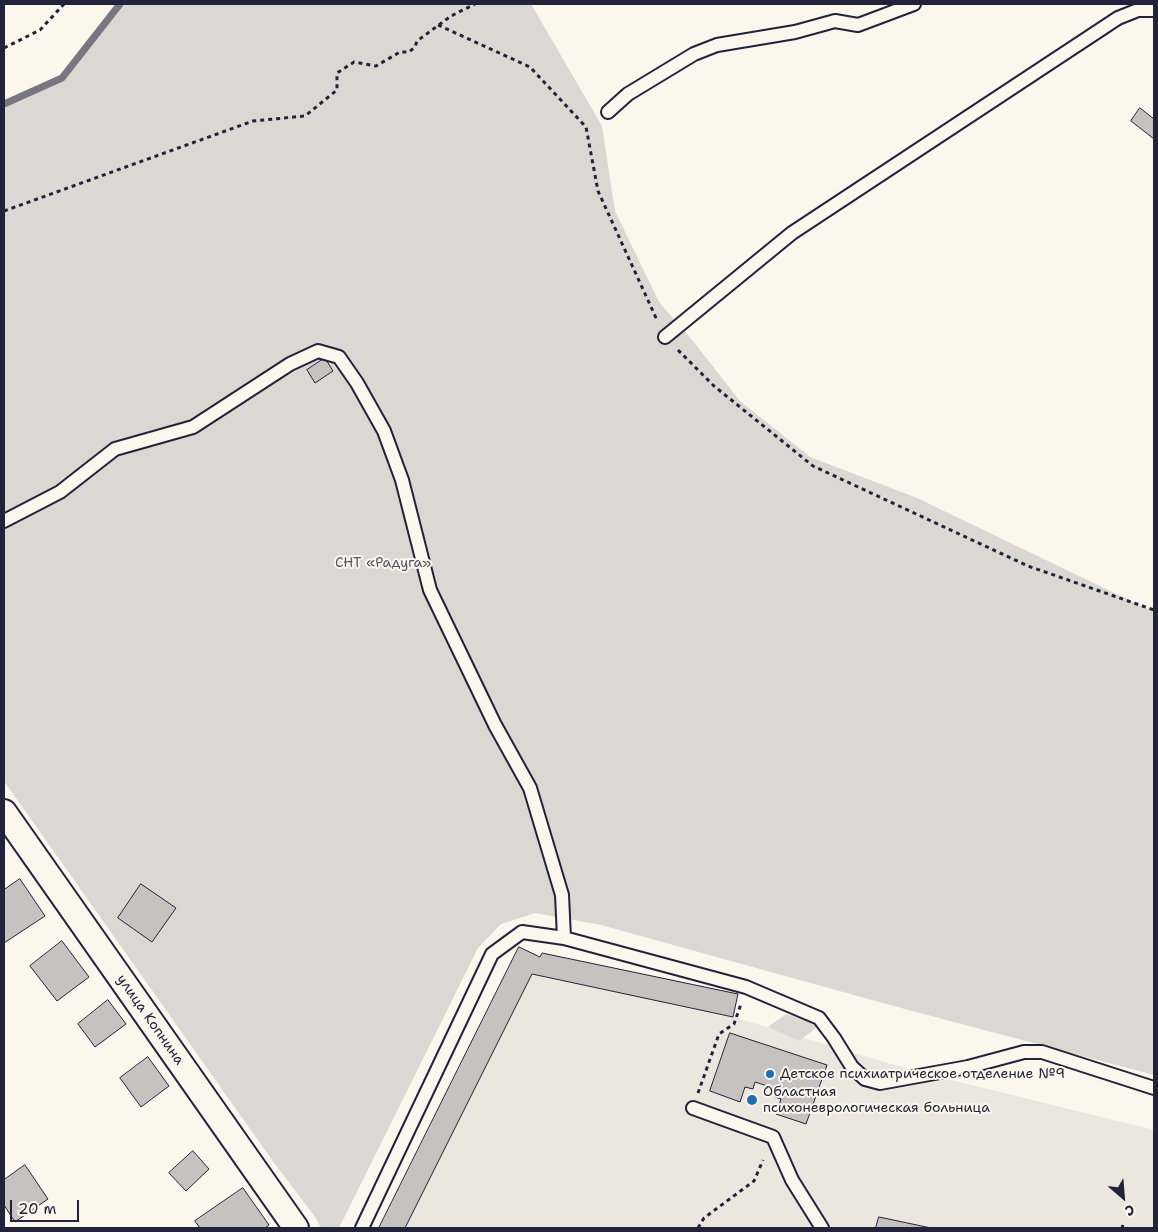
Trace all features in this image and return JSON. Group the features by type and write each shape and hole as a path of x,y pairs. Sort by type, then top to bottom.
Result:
{"street":[{"name":"улица Копнина","path":"4,812 296,1228"}],"lane":[{"path":"608,112 628,94 694,54 717,44 796,32 835,21 858,25 914,4"},
{"path":"665,337 792,233 1118,18 1138,10 1153,8"},
{"path":"4,521 60,492 115,449 193,427 290,364 318,351 339,357 357,383 384,431 402,480 430,590 495,725 530,788 562,895 564,938"},
{"path":"362,1228 492,954 522,932 564,938 746,987 819,1018 834,1038 852,1068 866,1079 880,1083 968,1067 1024,1052 1042,1052 1154,1088"},
{"path":"692,1108 773,1136 792,1180 822,1228"}],"path":[{"path":"4,48 40,30 64,4"},
{"path":"4,211 253,121 305,116 337,90 338,73 354,62 376,66 400,52 409,52 415,47 416,41 438,25 475,4"},
{"path":"438,25 530,67 586,127 598,191 665,337 714,386 812,466 1028,566 1154,610"},
{"path":"692,1108 719,1034 734,1024 746,987"},
{"path":"698,1228 704,1218 754,1180 773,1136"}],"shaded area":[{"name":"Областная психоневрологическая больница","path":"532,974 733,1017 915,1071 1154,1130 1154,1228 405,1228"}],"green space":[{"name":"СНТ «Радуга»","path":"120,4 531,4 602,126 615,211 659,302 693,341 740,401 810,457 917,498 1154,612 1154,1075 890,1005 601,925 535,913 501,924 478,948 339,1228 321,1228 4,781 4,104 62,78"},
{"path":"786,1014 821,1024 799,1041 768,1027"}],"building":[{"path":"1140,108 1154,119 1154,139 1131,121"},
{"path":"325,358 333,371 315,383 307,370"},
{"path":"20,879 45,916 4,943 4,890"},
{"path":"141,884 176,908 152,942 118,918"},
{"path":"62,941 89,977 57,1001 30,966"},
{"path":"519,947 540,957 542,953 738,994 733,1017 532,974 405,1228 379,1228"},
{"path":"108,1000 126,1024 95,1047 78,1024"},
{"name":"Детское психиатрическое отделение №9","path":"730,1033 827,1065 806,1124 776,1114 781,1099 775,1097 777,1089 755,1082 753,1089 745,1087 740,1102 710,1091"},
{"path":"148,1057 169,1086 141,1107 120,1078"},
{"path":"193,1151 209,1169 186,1191 169,1173"},
{"path":"25,1165 48,1199 15,1222 4,1205 4,1180"},
{"path":"243,1188 269,1225 265,1228 200,1228 195,1221"},
{"path":"879,1217 931,1228 876,1228"}],"waterway":[{"path":"4,104 62,78 120,4"}],"place":[{"name":"Детское психиатрическое отделение №9","path":"770,1074"},
{"name":"Областная психоневрологическая больница","path":"752,1100"}]}
